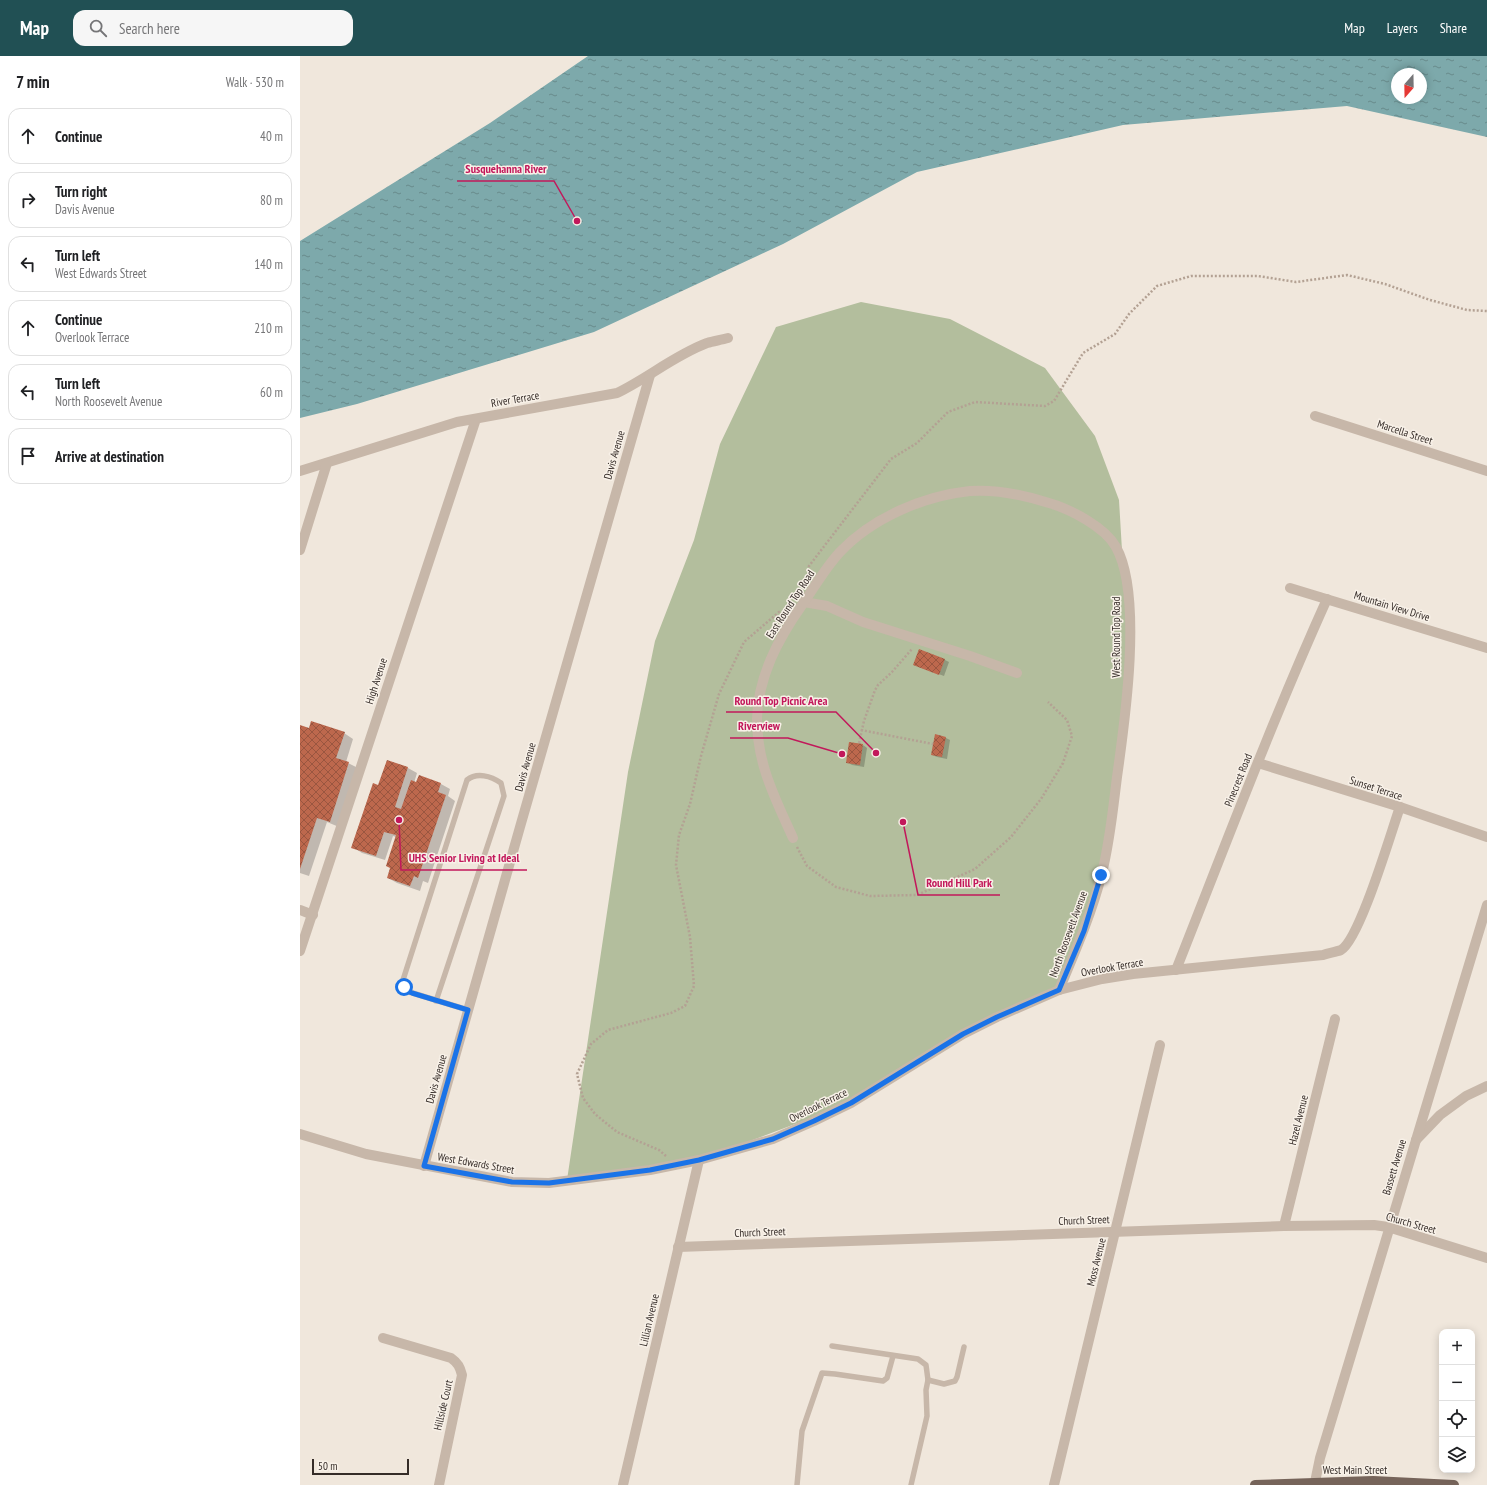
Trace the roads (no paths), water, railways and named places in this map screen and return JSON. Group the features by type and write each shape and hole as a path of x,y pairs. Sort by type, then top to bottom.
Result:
{"main road":[{"name":"West Main Street","path":"1255,1485 1373,1481 1454,1485"}],"street":[{"name":"River Terrace","path":"300,471 458,422 618,393 635,385 681,356 707,343 728,338"},
{"name":"Davis Avenue","path":"424,1166 650,375"},
{"name":"Marcella Street","path":"1315,416 1487,471"},
{"name":"High Avenue","path":"300,951 476,418"},
{"path":"300,550 327,463"},
{"name":"West Round Top Road","path":"927,501 972,491 1009,492 1060,506 1079,515 1095,525 1115,544 1124,564 1130,624 1129,668 1123,734 1109,838"},
{"name":"East Round Top Road","path":"793,838 768,784 760,753 757,719 761,685 771,657 787,626 840,552 855,538 898,511 927,501"},
{"name":"Mountain View Drive","path":"1290,588 1487,648"},
{"name":"Pinecrest Road","path":"1176,970 1299,661 1327,599"},
{"path":"804,602 827,606 863,622 970,656 1017,673"},
{"name":"Sunset Terrace","path":"1258,762 1400,807 1487,837"},
{"name":"Overlook Terrace","path":"699,1160 773,1139 814,1121 851,1103 970,1031 997,1017 1059,990 1102,979 1133,974 1323,955 1341,950 1351,938 1362,918 1400,807"},
{"name":"North Roosevelt Avenue","path":"1059,990 1084,931 1101,875 1109,838"},
{"name":"Bassett Avenue","path":"1315,1482 1320,1458 1388,1228 1487,905"},
{"path":"300,910 313,915"},
{"name":"Hazel Avenue","path":"1284,1226 1334,1019"},
{"name":"Moss Avenue","path":"1054,1485 1160,1045"},
{"path":"1415,1141 1440,1115 1466,1096 1487,1086"},
{"name":"West Edwards Street","path":"300,1134 366,1154 512,1182 549,1183 650,1170 699,1160"},
{"name":"Lillian Avenue","path":"623,1485 699,1160"},
{"name":"Church Street","path":"678,1247 1115,1231 1284,1226 1374,1226 1388,1228 1487,1258"},
{"name":"Hillside Court","path":"383,1338 450,1358 458,1363 462,1372 439,1485"}],"lane":[{"path":"436,1001 504,796 501,783 494,778 472,776 467,780 402,980 406,991 436,1001 468,1010"},
{"path":"832,1346 918,1359 926,1365 928,1380 926,1390 927,1416 911,1485"},
{"path":"928,1380 944,1384 955,1381 964,1347"},
{"path":"797,1485 802,1431 822,1374 835,1374 883,1381 887,1378 893,1356"}],"water":[{"path":"588,56 1487,56 1487,137 1347,106 1123,125 917,172 783,244 594,332 357,404 300,418 300,241 490,123"}],"place":[{"name":"Susquehanna River","path":"577,221"},
{"name":"Round Top Picnic Area","path":"876,753"},
{"name":"Riverview","path":"842,754"},
{"name":"UHS Senior Living at Ideal","path":"399,820"},
{"name":"Round Hill Park","path":"903,822"}]}
